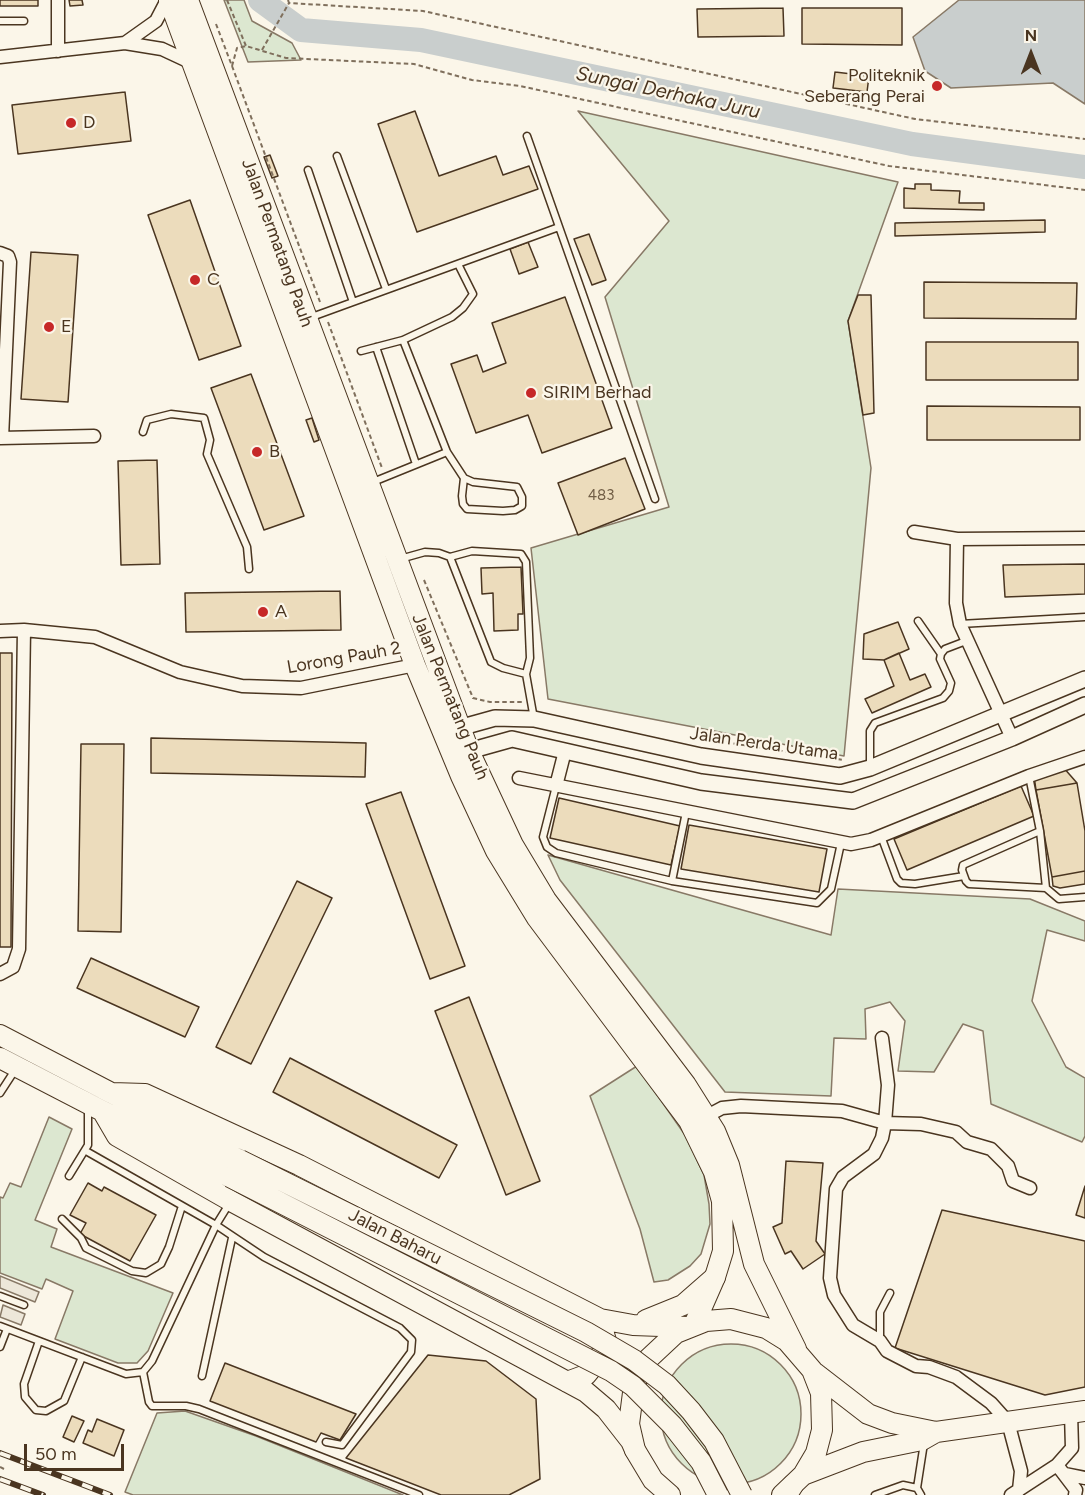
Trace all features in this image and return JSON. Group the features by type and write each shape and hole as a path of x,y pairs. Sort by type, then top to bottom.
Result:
{"main road":[{"name":"Jalan Permatang Pauh","path":"168,0 416,665 486,830 524,898 656,1074 699,1140 714,1172 722,1201 724,1240 715,1277 691,1326"},
{"name":"Jalan Permatang Pauh","path":"188,0 305,319 469,751 513,845 546,900 707,1116 729,1165 754,1264 796,1349"},
{"name":"Jalan Baharu","path":"0,1035 240,1160 586,1332 634,1360 667,1385 691,1411 714,1441 742,1495"},
{"name":"Jalan Baharu","path":"9,1062 611,1371 633,1386 672,1425 701,1462 718,1495"},
{"path":"112,1093 145,1094 299,1165 600,1319 622,1323 691,1326 718,1320 749,1322 777,1334 796,1349 812,1370 868,1414 930,1435"},
{"path":"95,1107 117,1136 231,1201 586,1392 606,1409 631,1441 653,1480 670,1495"},
{"path":"622,1323 644,1321 664,1315 683,1305 715,1277"},
{"path":"567,1382 586,1376 600,1358 606,1341 600,1319"},
{"path":"635,1450 629,1424 634,1385 655,1350 691,1326"},
{"path":"791,1488 816,1453 822,1430 821,1393 812,1370"},
{"path":"791,1488 864,1452 930,1435 1078,1412"}],"street":[{"path":"58,0 58,51"},
{"path":"125,43 156,21 168,0"},
{"path":"0,57 125,43 162,49 192,63"},
{"path":"4,254 10,262 1,438 94,436"},
{"path":"914,532 957,538 1085,538"},
{"path":"957,538 956,603 960,624 1012,738"},
{"path":"0,974 13,967 19,949 24,630"},
{"name":"Lorong Pauh 2","path":"0,631 24,630 95,637 180,672 242,686 301,688 416,665"},
{"name":"Jalan Perda Utama","path":"459,728 495,718 534,719 700,756 840,776 870,768 1085,679"},
{"path":"469,751 512,739 700,782 853,801 1012,738 1085,705"},
{"path":"556,786 565,751"},
{"path":"519,778 841,843 861,843 1029,776 1085,757"},
{"path":"882,1038 888,1086 885,1123 882,1138 874,1154 843,1177 836,1189 830,1278 834,1294 853,1325 880,1341 887,1351 916,1366 929,1367 956,1377 992,1402 1008,1422 1022,1470 1015,1492"},
{"path":"707,1116 722,1108 741,1106 842,1111 885,1123 921,1124 956,1132 968,1142 992,1149 1008,1166 1013,1180 1030,1188"},
{"path":"1015,1492 1061,1470 1072,1448 1078,1412"},
{"path":"1061,1470 1085,1478"},
{"path":"1061,1470 1076,1490 1075,1495"}],"lane":[{"path":"0,21 24,21"},
{"path":"527,136 655,499"},
{"path":"337,156 386,290"},
{"path":"308,170 353,302"},
{"path":"305,319 559,227"},
{"path":"361,351 403,340 452,317 473,294 458,264"},
{"path":"403,340 447,452 464,478 473,482 517,487 522,497 522,506 514,510 503,511 467,509 463,504 462,496 464,478"},
{"path":"376,347 416,464"},
{"path":"143,432 147,420 171,414 204,418 210,440 207,454 247,547 249,569"},
{"path":"368,484 447,452"},
{"path":"397,560 425,552 450,557 472,551 521,554 526,562 530,658 526,674 534,719"},
{"path":"450,557 491,662 526,674"},
{"path":"960,624 1085,617"},
{"path":"918,621 941,654"},
{"path":"870,768 870,731 875,723 944,698 949,692 951,683 940,659 941,654 945,649 966,641"},
{"path":"1029,776 1040,831 1046,888"},
{"path":"556,786 543,837 547,847 556,853 672,881 817,903 831,889 841,843"},
{"path":"672,881 686,812"},
{"path":"1040,831 963,865 964,876 969,884 1046,888 1059,899 1085,897"},
{"path":"880,836 897,879 901,883 915,884 964,876"},
{"path":"0,1093 9,1062"},
{"path":"69,1176 86,1151 95,1107"},
{"path":"86,1151 216,1225 232,1238 400,1328 412,1340 411,1352 342,1445 326,1442"},
{"path":"0,1326 126,1374 142,1372 152,1361 216,1225 231,1201"},
{"path":"62,1219 81,1238 86,1248 132,1271 146,1273 161,1264 182,1206"},
{"path":"202,1376 232,1238"},
{"path":"880,1341 880,1312 890,1293"},
{"path":"0,1296 24,1305"},
{"path":"0,1347 7,1329"},
{"path":"39,1341 24,1384 25,1397 36,1410 46,1412 64,1401 82,1357"},
{"path":"142,1372 152,1406 186,1406 199,1409 419,1495"},
{"path":"921,1495 917,1488 930,1435"},
{"path":"875,1495 903,1485 917,1488"}],"path":[{"path":"227,0 246,46"},
{"path":"262,51 288,3 423,11 915,119 1085,139"},
{"path":"215,22 232,66 237,48 246,46 285,58 414,64 472,80 520,86 890,166 1085,190"},
{"path":"0,1467 4,1469"}],"green space":[{"path":"224,0 244,0 252,21 292,43 301,60 248,62"},
{"path":"578,111 898,182 848,321 871,468 844,756 548,699 531,548 669,507 605,297 669,221"},
{"path":"548,855 831,935 838,889 1030,899 1085,921 1085,941 1047,930 1032,1001 1066,1067 1085,1078 1085,1136 1082,1142 991,1104 983,1031 963,1024 934,1072 898,1071 905,1021 890,1002 865,1009 866,1039 834,1038 831,1096 725,1092 560,880"},
{"path":"637,1066 685,1135 704,1175 709,1204 710,1224 701,1254 690,1266 668,1280 654,1282 640,1229 590,1096"},
{"path":"49,1117 72,1129 35,1220 57,1229 51,1247 173,1293 148,1351 137,1363 118,1363 55,1339 73,1291 46,1279 42,1289 0,1273 0,1197 3,1198 10,1183 21,1187"},
{"path":"731,1344 758,1350 770,1356 780,1365 789,1375 795,1387 801,1414 795,1441 789,1453 780,1463 770,1472 758,1478 731,1484 704,1478 692,1472 682,1463 673,1453 667,1441 661,1414 667,1387 673,1375 682,1365 692,1356 704,1350"},
{"path":"185,1411 256,1436 403,1495 133,1495 125,1492 157,1413"}],"shaded area":[{"path":"959,0 1085,0 1085,104 1053,83 951,88 925,71 913,37"},
{"path":"0,1276 39,1292 35,1302 0,1288"},
{"path":"3,1305 25,1314 21,1325 0,1317"}],"building":[{"path":"0,0 38,0 38,6 0,6"},
{"path":"69,0 82,0 83,5 70,6"},
{"path":"783,8 784,36 698,37 697,9"},
{"path":"802,8 902,8 902,45 802,44"},
{"path":"835,72 869,76 867,92 833,88"},
{"name":"D","path":"125,92 131,141 18,154 12,105"},
{"path":"415,111 439,176 496,156 503,175 529,166 538,189 417,232 378,124"},
{"path":"270,155 278,176 272,178 264,157"},
{"path":"915,184 931,184 931,190 960,191 959,203 984,203 984,210 904,208 904,188 915,189"},
{"name":"C","path":"190,200 241,346 199,360 148,215"},
{"path":"1045,220 1045,232 895,236 895,223"},
{"path":"589,234 606,280 592,285 574,239"},
{"path":"528,242 538,267 519,274 510,249"},
{"name":"E","path":"31,252 78,255 68,402 21,399"},
{"path":"924,282 1077,283 1076,319 924,318"},
{"path":"858,295 871,295 874,413 863,415 848,321"},
{"name":"SIRIM Berhad","path":"565,297 612,428 542,453 528,415 476,433 451,364 477,355 483,372 506,363 492,323"},
{"path":"926,342 1078,342 1078,380 926,380"},
{"name":"B","path":"251,374 304,516 264,530 211,388"},
{"path":"927,406 1080,407 1080,440 927,440"},
{"path":"312,418 319,440 314,442 306,420"},
{"path":"625,458 645,509 578,535 558,483"},
{"path":"157,460 160,564 121,565 118,461"},
{"path":"1085,564 1085,594 1005,597 1003,565"},
{"path":"521,567 523,614 518,614 518,630 494,631 493,593 482,594 481,568"},
{"name":"A","path":"340,591 341,630 186,632 185,593"},
{"path":"898,622 909,649 884,660 863,659 864,634"},
{"path":"0,653 12,653 11,947 0,947"},
{"path":"899,653 910,680 925,674 931,687 872,713 865,699 894,686 884,660"},
{"path":"151,738 366,743 365,777 151,773"},
{"path":"81,744 124,744 121,932 78,931"},
{"path":"1063,767 1077,783 1036,790 1034,776"},
{"path":"1077,783 1085,831 1085,871 1052,877 1036,790"},
{"path":"1021,786 1034,816 907,870 894,839"},
{"path":"401,792 465,966 430,979 366,804"},
{"path":"559,798 680,826 671,865 550,838"},
{"path":"689,825 827,849 819,892 681,869"},
{"path":"1085,871 1085,884 1060,888 1053,886 1052,877"},
{"path":"297,881 332,898 251,1064 216,1047"},
{"path":"91,958 199,1007 185,1037 77,988"},
{"path":"469,997 540,1181 506,1195 435,1011"},
{"path":"290,1058 457,1145 439,1178 273,1092"},
{"path":"786,1161 823,1163 816,1241 825,1254 803,1269 791,1251 785,1254 773,1227 782,1223"},
{"path":"88,1183 102,1191 104,1187 156,1215 130,1261 80,1234 86,1223 70,1215"},
{"path":"1085,1186 1085,1218 1076,1215"},
{"path":"942,1210 1085,1241 1085,1387 1045,1395 895,1348"},
{"path":"428,1355 486,1361 536,1399 540,1479 509,1495 441,1495 346,1458"},
{"path":"225,1363 356,1414 340,1440 321,1433 316,1442 210,1401"},
{"path":"72,1416 84,1421 74,1442 63,1437"},
{"path":"97,1419 124,1430 114,1456 83,1443 88,1430 92,1432"}],"waterway":[{"name":"Sungai Derhaka Juru","path":"260,0 301,30 421,40 912,144 1085,167"}],"railway":[{"path":"0,1453 110,1495"},
{"path":"0,1479 43,1495"}],"place":[{"name":"Politeknik Seberang Perai","path":"937,86"},
{"name":"D","path":"71,123"},
{"name":"C","path":"195,280"},
{"name":"E","path":"49,327"},
{"name":"SIRIM Berhad","path":"531,393"},
{"name":"B","path":"257,452"},
{"name":"A","path":"263,612"}]}
